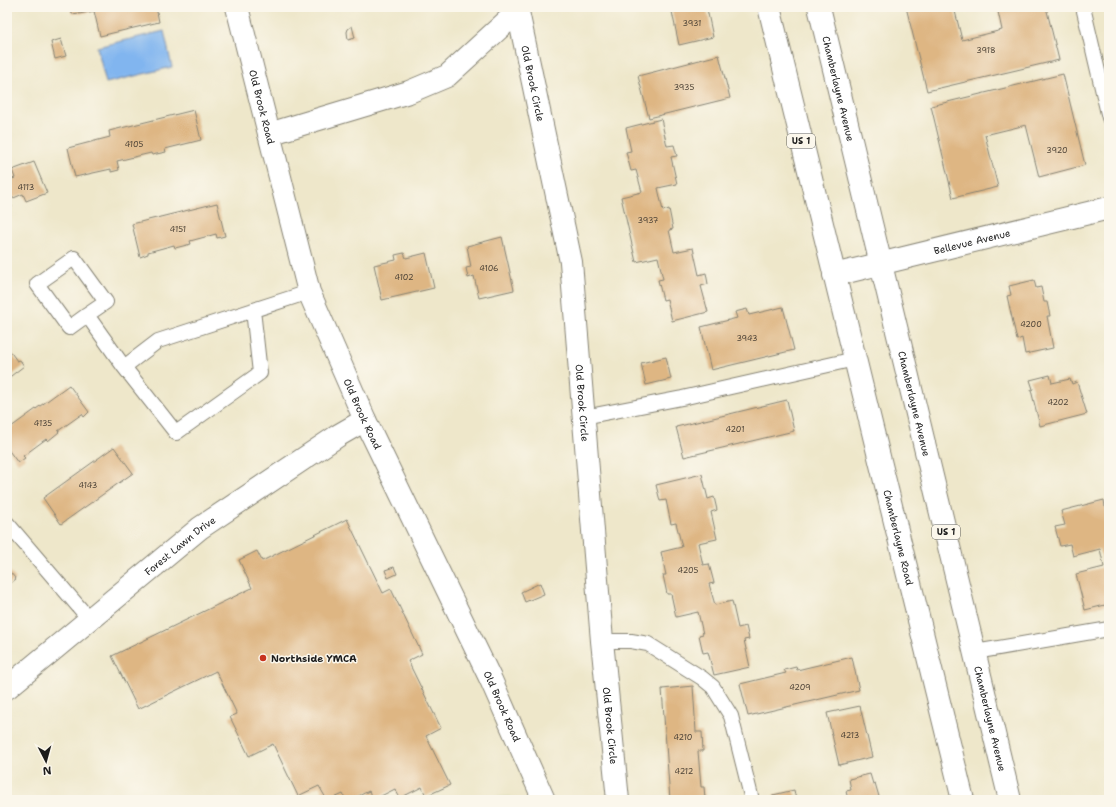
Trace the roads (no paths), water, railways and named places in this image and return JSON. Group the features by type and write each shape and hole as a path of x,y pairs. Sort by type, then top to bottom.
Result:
{"street":[{"name":"Old Brook Road","path":"236,7 309,292 364,420 491,680 544,800"},
{"name":"US 1","path":"769,7 834,275"},
{"name":"Chamberlayne Avenue","path":"819,7 1010,800"},
{"name":"Old Brook Circle","path":"269,134 409,92 447,76 518,9"},
{"name":"Old Brook Circle","path":"518,9 571,262 602,641 618,800"},
{"name":"Bellevue Avenue","path":"834,275 1109,208"},
{"name":"Chamberlayne Road","path":"834,275 963,800"},
{"name":"Forest Lawn Drive","path":"7,688 200,528 338,435 364,420"}],"lane":[{"path":"1084,7 1109,118"},
{"path":"74,258 106,302 87,315 69,328 37,284 74,258"},
{"path":"124,368 158,341 309,292"},
{"path":"87,315 124,368 176,433 260,373 253,310"},
{"path":"584,417 682,398 855,359"},
{"path":"7,523 90,620"},
{"path":"975,652 1109,629"},
{"path":"602,641 631,641 648,644 702,678 713,688 731,716 752,800"}],"water":[{"path":"164,31 172,67 106,83 97,47"}],"place":[{"name":"Northside YMCA","path":"263,658"}]}
